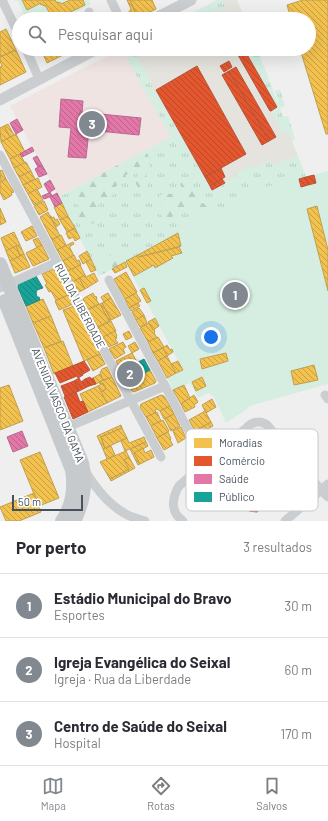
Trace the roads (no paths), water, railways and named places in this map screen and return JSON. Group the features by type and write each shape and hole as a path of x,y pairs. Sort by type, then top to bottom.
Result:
{"main road":[{"name":"AVENIDA VASCO DA GAMA","path":"0,264 3,288 78,469"},
{"path":"62,521 72,500 78,469"},
{"path":"74,521 80,508 84,491 78,469"}],"street":[{"path":"2,0 12,21"},
{"path":"112,0 117,12"},
{"path":"168,12 191,0"},
{"path":"29,56 39,80"},
{"path":"0,100 84,56"},
{"name":"RUA DA LIBERDADE","path":"0,155 161,457"},
{"path":"3,288 57,262"},
{"path":"109,280 188,429"},
{"path":"62,430 165,386"},
{"path":"246,429 252,424 260,421 271,429"},
{"name":"AVENIDA VASCO DA GAMA","path":"78,469 115,507 125,514 145,521"},
{"path":"182,521 176,514 173,501 179,486 186,478"},
{"path":"324,487 328,497"},
{"path":"285,521 296,511"}],"place":[{"name":"Centro de Saúde do Seixal","path":"92,124"},
{"name":"Estádio Municipal do Bravo","path":"235,295"},
{"name":"Igreja Evangélica do Seixal","path":"130,374"}]}
